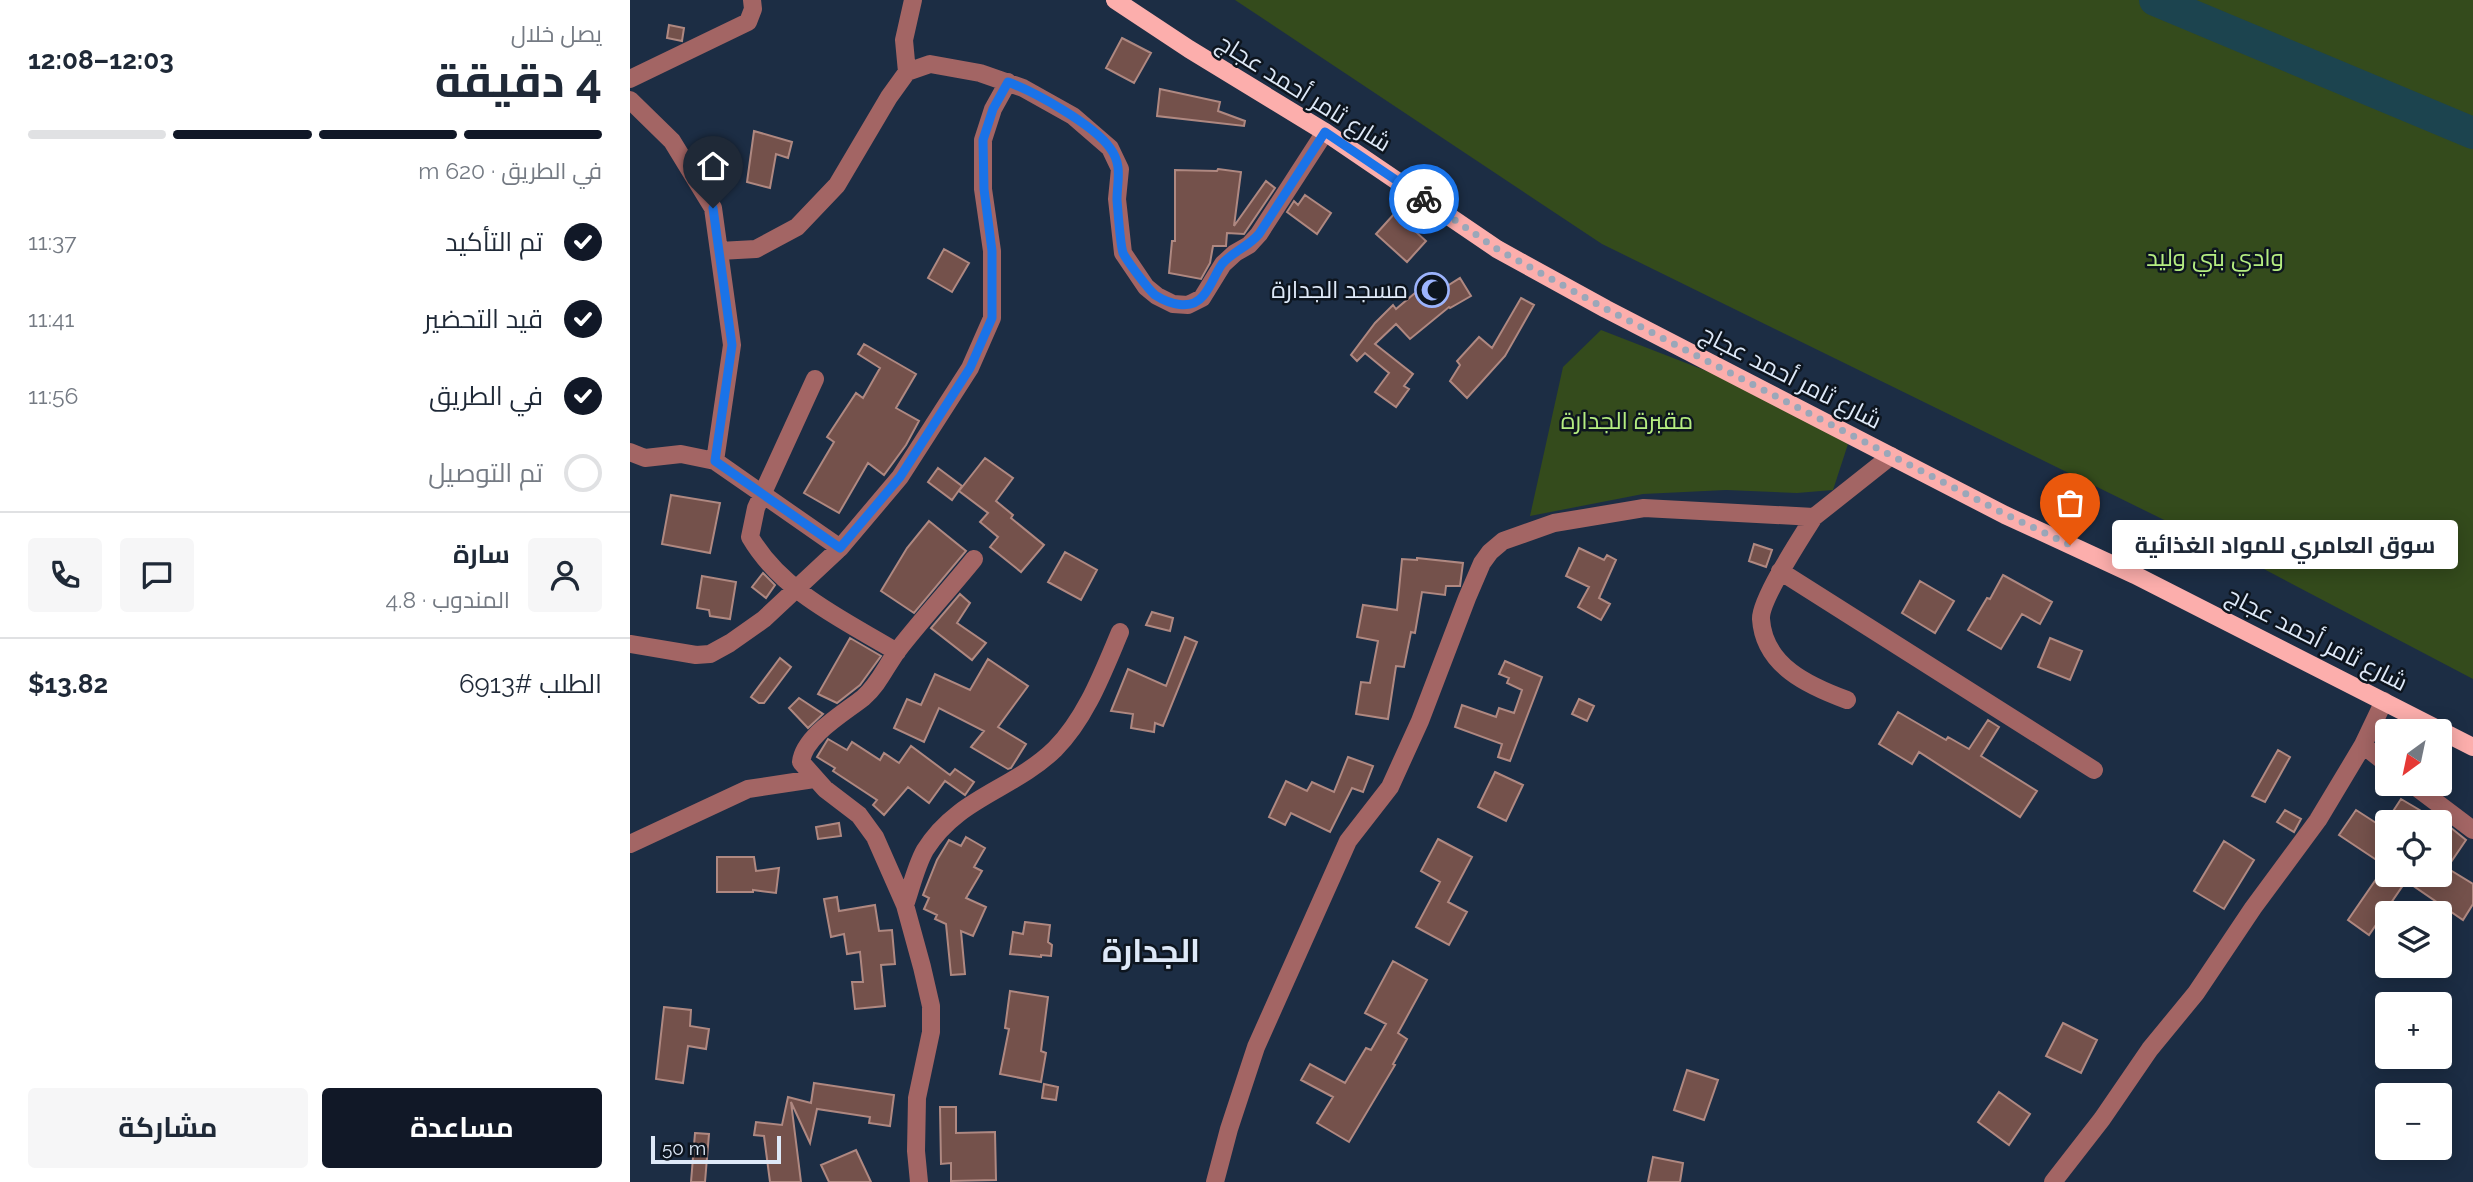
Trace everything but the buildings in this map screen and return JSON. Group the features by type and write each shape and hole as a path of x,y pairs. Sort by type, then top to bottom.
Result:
{"main road":[{"name":"شارع ثامر أحمد عجاج","path":"1115,0 1189,49 1325,132 1497,249 1606,309 2005,514 2135,575 2473,747"}],"street":[{"path":"630,79 748,22 753,9 752,0"},
{"path":"907,72 904,40 913,0"},
{"path":"719,251 756,249 797,227 837,185 889,97 907,72 930,64 980,73 1023,88 1073,116 1110,148 1120,169 1117,199 1123,253 1146,287 1157,296 1173,304 1188,305 1202,298 1223,264 1235,253 1249,246 1259,234 1325,132"},
{"path":"630,644 696,655 710,654 744,634 796,591 840,548 900,477 970,368 992,318 992,251 984,189 983,140 993,109 1008,82"},
{"path":"630,100 673,141 713,208 732,345 715,461"},
{"path":"815,379 756,508 750,537 761,555 796,591 897,652"},
{"path":"630,452 645,458 681,454 715,461 840,548"},
{"path":"1847,700 1812,687 1785,668 1767,642 1761,616 1780,572 1814,517 1891,456"},
{"path":"1215,1182 1256,1047 1348,841 1390,787 1420,721 1466,598 1490,552 1503,541 1554,523 1643,508 1814,517"},
{"path":"919,1182 916,1151 917,1098 931,1032 931,1006 905,905 865,821 814,779 801,762 803,752 834,719 875,687 897,652 974,559"},
{"path":"1780,572 2094,771"},
{"path":"905,905 925,851 950,818 1025,772 1064,739 1100,679 1120,632"},
{"path":"2053,1182 2102,1119 2150,1049 2196,993 2253,908 2318,820 2363,745 2384,701"},
{"path":"2363,745 2375,754"},
{"path":"630,844 748,789 814,779"},
{"path":"2428,796 2473,830"}],"green space":[{"name":"وادي بني وليد","path":"1235,0 2473,0 2473,679 2262,568 1602,244"},
{"name":"مقبرة الجدارة","path":"1601,330 1735,382 1848,444 1833,490 1797,493 1726,490 1643,494 1530,516 1563,367"}],"waterway":[{"name":"وادي بني وليد","path":"2155,0 2473,133"}],"way so far":[{"path":"1424,199 1497,249 1606,309 2070,545"}],"place":[{"name":"مسجد الجدارة","path":"1432,290"},
{"name":"سوق العامري للمواد الغذائية","path":"2070,545"}],"district":[{"name":"الجدارة","path":"1151,951"}],"route":[{"path":"713,208 732,345 715,461 840,548 900,477 970,368 992,318 992,251 984,189 983,140 993,109 1008,82 1073,116 1110,148 1120,169 1117,199 1123,253 1146,287 1173,304 1188,305 1202,298 1223,264 1235,253 1249,246 1325,132 1424,199"}]}
